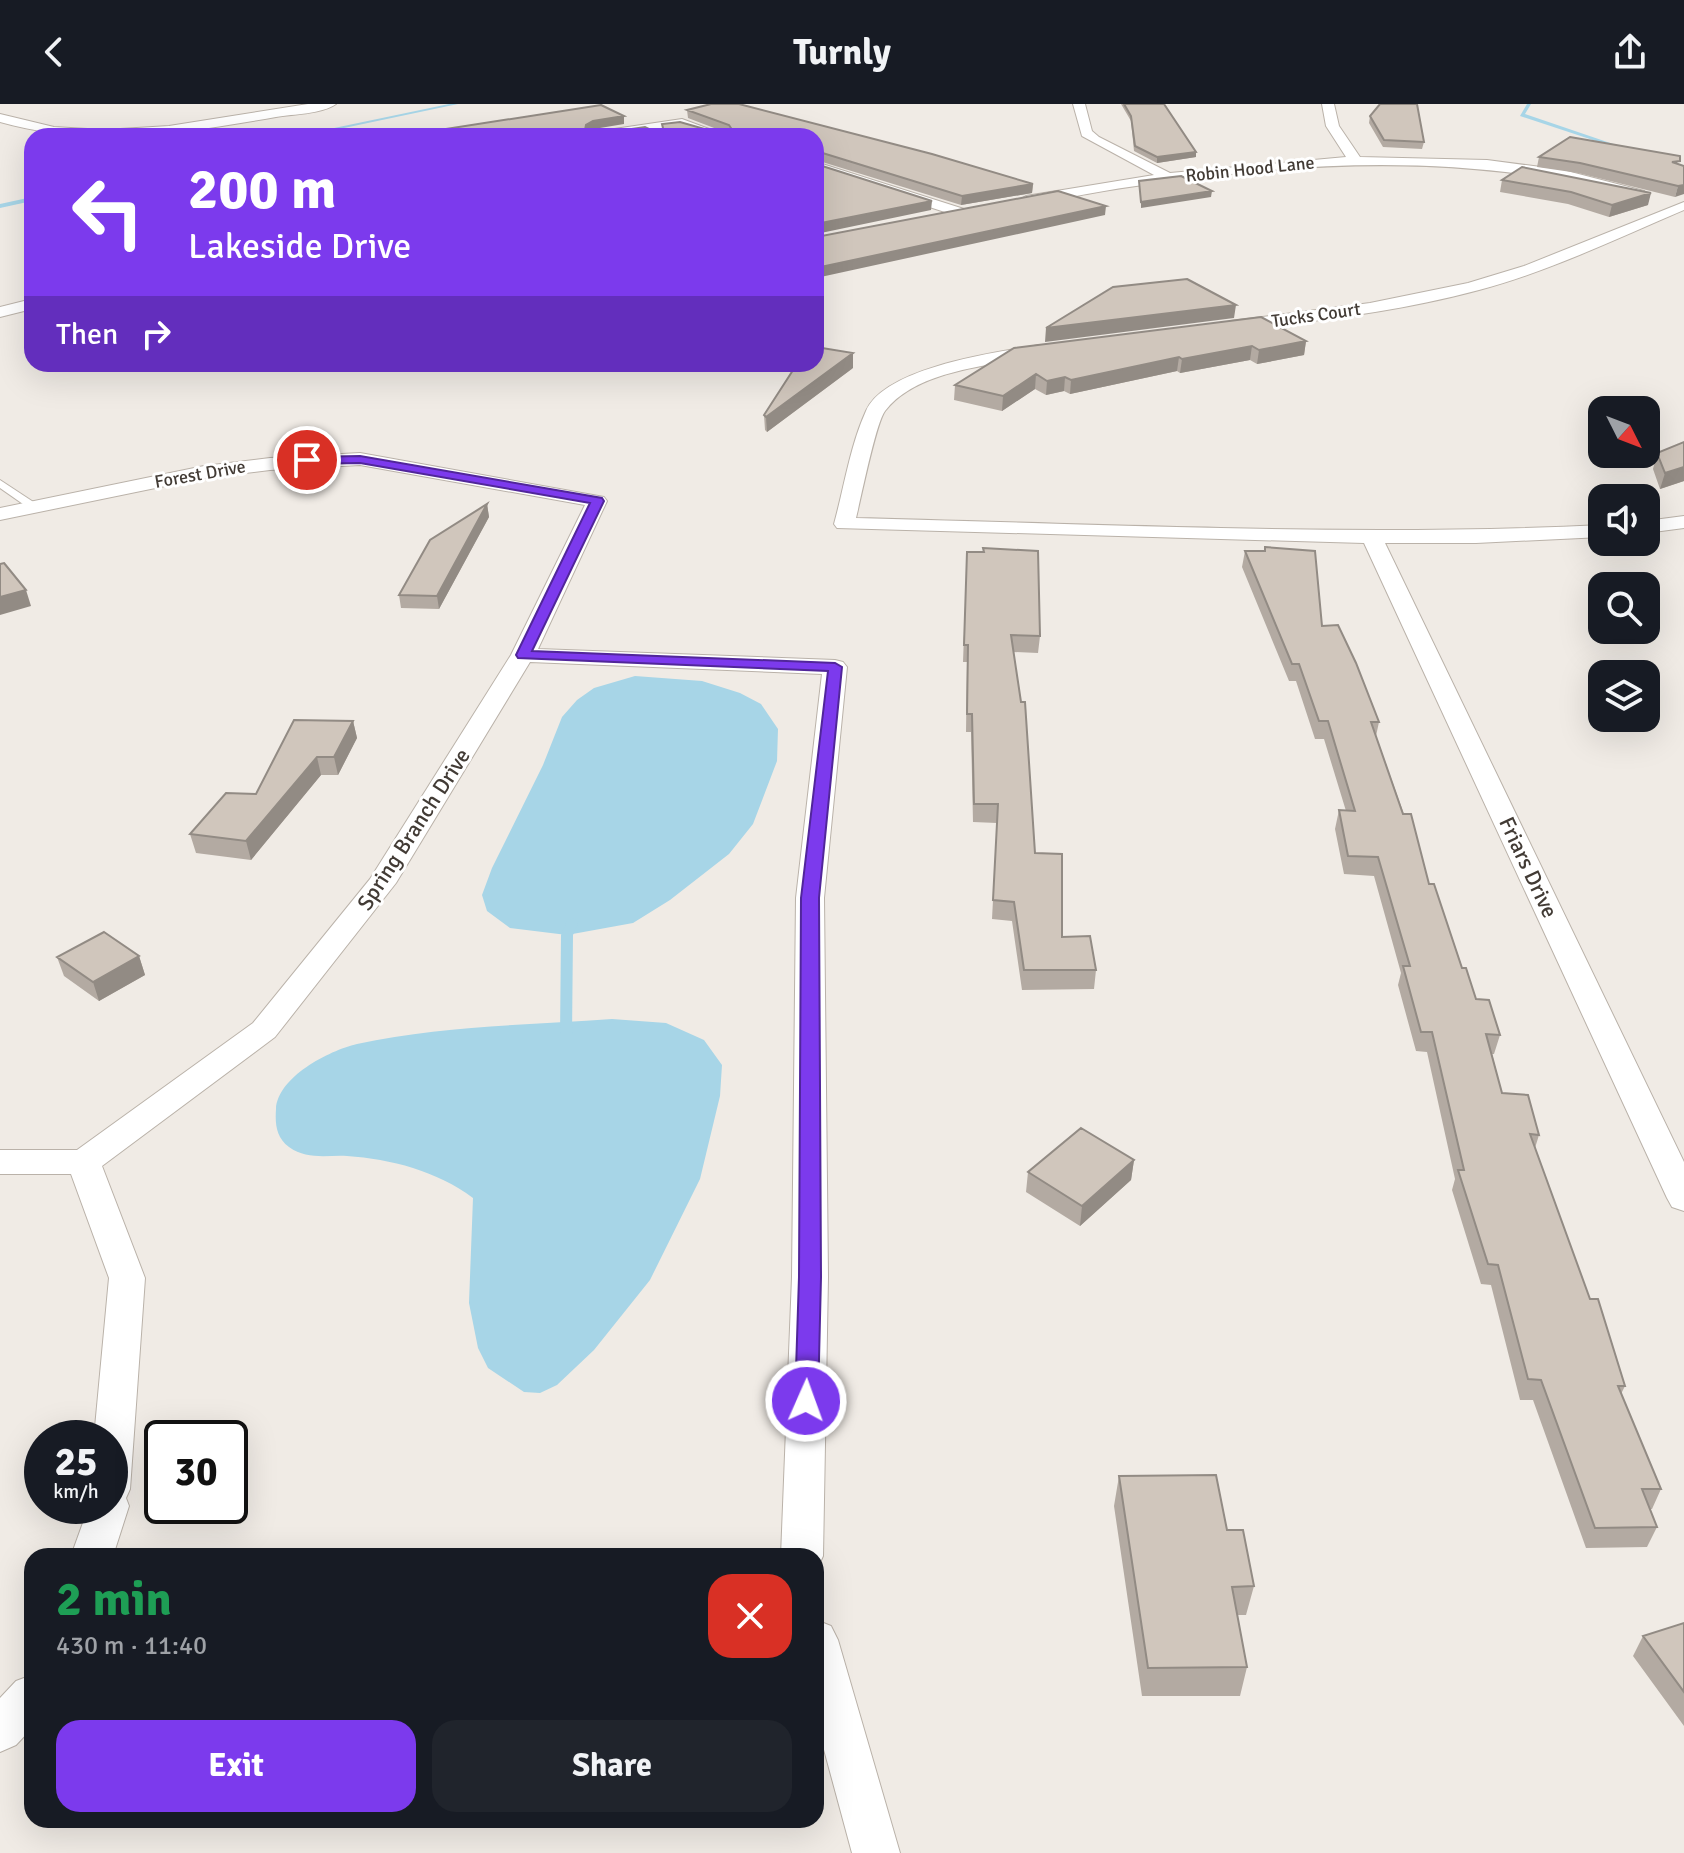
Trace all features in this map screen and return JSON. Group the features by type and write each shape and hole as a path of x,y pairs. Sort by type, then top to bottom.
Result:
{"street":[{"path":"173,128 330,104"},
{"path":"1079,104 1086,133 1170,178"},
{"path":"1328,104 1329,117 1356,161"},
{"path":"0,118 38,128"},
{"path":"648,128 682,123 697,128"},
{"name":"Robin Hood Lane","path":"1013,203 1170,178 1288,164 1356,161 1493,166 1633,190 1683,207"},
{"path":"824,168 965,211 930,218"},
{"name":"Tucks Court","path":"1217,328 1331,314 1459,290 1507,276 1683,207"},
{"path":"0,312 24,306"},
{"path":"1053,348 961,364 927,375 895,392 875,410 844,524 1372,537 1476,537 1588,532"},
{"name":"Forest Drive","path":"0,514 37,509 182,476 280,461 360,459 597,501"},
{"name":"Spring Branch Drive","path":"84,1162 264,1030 382,883 523,655 597,501"},
{"path":"1660,525 1684,522"},
{"name":"Friars Drive","path":"1372,537 1674,1154 1684,1198"},
{"path":"523,655 835,667 810,898 810,1277 802,1548"},
{"path":"0,1162 84,1162 127,1278 116,1420"},
{"path":"95,1548 103,1524"},
{"path":"824,1668 876,1853"},
{"path":"0,1730 24,1704"}],"lane":[{"path":"0,483 37,509"}],"water":[{"path":"635,676 702,681 740,693 761,704 778,729 777,761 753,824 729,854 670,900 633,923 567,935 510,928 487,911 482,895 562,717 577,700 594,688"},
{"path":"612,1019 666,1023 704,1040 722,1065 720,1096 700,1179 650,1280 594,1350 557,1385 540,1393 524,1392 488,1368 478,1348 469,1303 473,1198 444,1180 397,1163 296,1151 279,1135 276,1109 285,1086 306,1067 357,1044 452,1030"}],"building":[{"path":"711,104 739,104 932,154 1033,184 962,196 824,153 824,128 731,128 687,110"},
{"path":"1124,104 1164,104 1196,152 1157,157 1135,146 1131,116"},
{"path":"1380,104 1417,104 1424,142 1384,140 1370,116"},
{"path":"601,105 624,116 593,121 585,128 453,128"},
{"path":"680,122 701,128 663,128 662,124"},
{"path":"1570,137 1680,156 1680,161 1672,162 1684,166 1684,185 1539,157"},
{"path":"824,167 932,201 824,222"},
{"path":"1522,167 1651,193 1612,205 1571,192 1502,180"},
{"path":"1181,176 1212,191 1141,202 1139,181"},
{"path":"1058,191 1106,206 824,266 824,235"},
{"path":"1187,279 1236,305 1046,328 1113,287"},
{"path":"1261,317 1306,341 1259,350 1252,346 1182,359 1179,357 1071,380 1065,377 1047,381 1036,374 1003,396 955,385 1014,348"},
{"path":"824,348 853,353 766,417 764,415 792,372 824,372"},
{"path":"1684,442 1684,467 1665,473 1660,452"},
{"path":"487,504 437,596 399,595 430,540"},
{"path":"1265,547 1315,551 1322,626 1338,625 1356,663 1379,722 1371,722 1403,814 1411,814 1429,884 1434,884 1462,968 1466,968 1476,999 1489,1000 1500,1035 1486,1034 1502,1093 1528,1095 1539,1135 1530,1134 1590,1299 1598,1299 1625,1386 1618,1386 1661,1489 1642,1489 1657,1527 1595,1528 1541,1380 1528,1379 1498,1265 1488,1264 1458,1170 1464,1170 1432,1032 1421,1032 1403,966 1410,966 1378,857 1348,856 1339,810 1355,811 1328,721 1319,721 1299,664 1292,664 1245,551 1265,551"},
{"path":"983,548 1038,551 1040,636 1011,635 1021,702 1025,702 1035,853 1062,854 1062,937 1090,936 1096,970 1024,970 1014,902 993,900 998,804 974,804 972,714 967,714 968,645 964,645 967,552 984,552"},
{"path":"4,563 26,590 0,597 0,564"},
{"path":"294,720 353,721 334,757 317,757 246,841 190,834 226,793 256,794"},
{"path":"104,932 139,956 93,982 57,957"},
{"path":"1081,1128 1134,1160 1082,1206 1028,1172"},
{"path":"1216,1475 1227,1530 1243,1530 1254,1586 1232,1587 1247,1667 1148,1668 1119,1476"},
{"path":"1684,1623 1684,1692 1643,1636"}],"waterway":[{"path":"338,128 456,104"},
{"path":"1529,104 1522,115 1616,146"},
{"path":"0,206 24,201"},
{"path":"566,1037 567,935 573,921"}],"route":[{"path":"307,460 360,459 597,501 523,655 835,667 810,898 810,1277 806,1401"}]}
